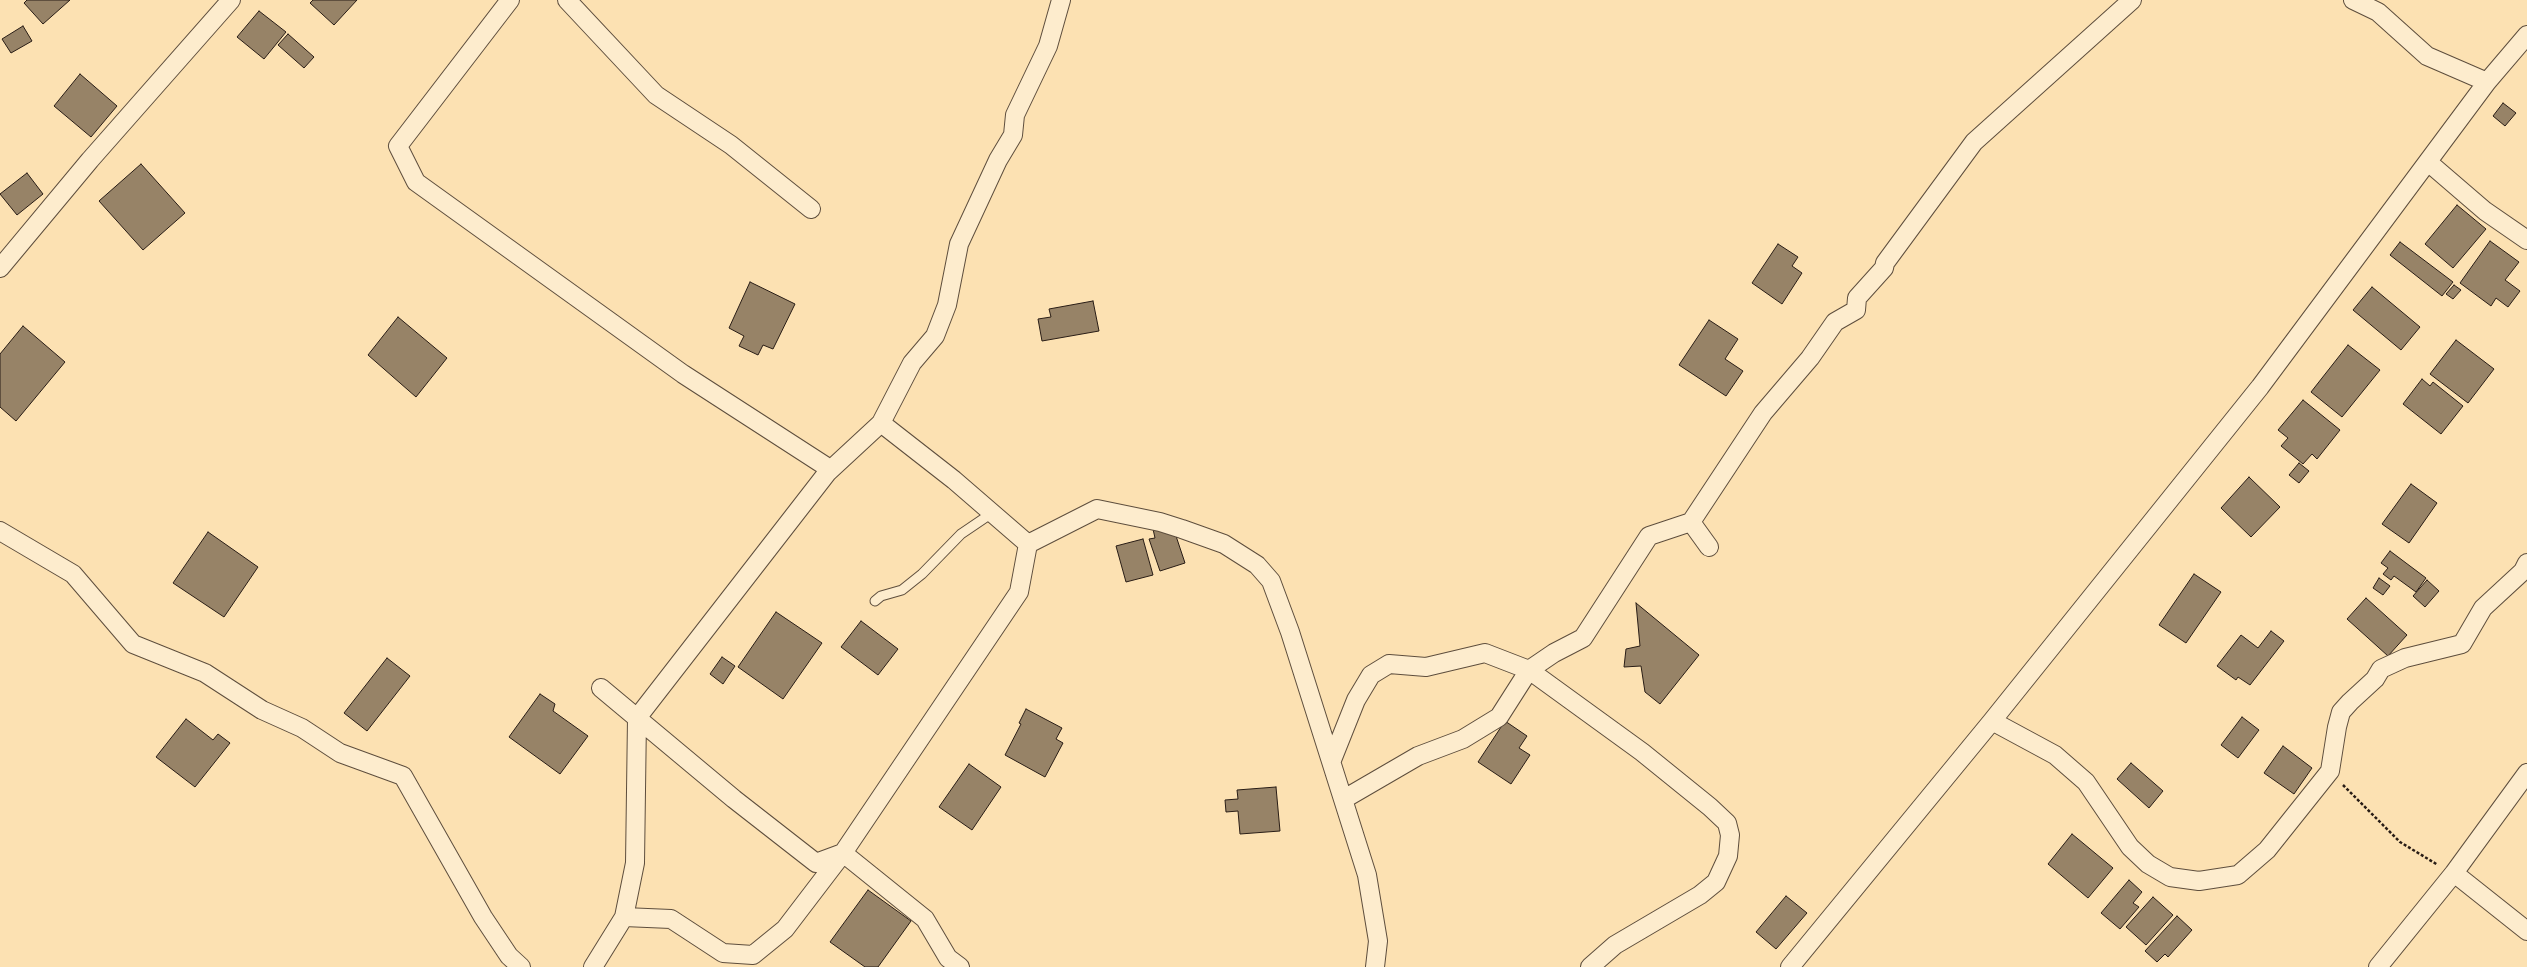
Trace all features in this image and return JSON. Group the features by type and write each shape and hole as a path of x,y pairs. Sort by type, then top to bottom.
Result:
{"street":[{"path":"0,268 90,160 231,0"},
{"path":"510,0 398,146 416,182 683,374 830,469"},
{"path":"567,0 656,95 731,145 811,209"},
{"path":"594,967 624,917 636,863 637,718 830,469 881,423 912,363 935,336 947,305 959,244 998,160 1013,135 1015,115 1048,46 1061,0"},
{"path":"1344,799 1418,756 1463,739 1499,717 1529,670 1554,652 1583,638 1650,536 1691,522 1763,413 1810,358 1835,322 1856,310 1857,298 1884,268 1885,263 1974,142 2132,0"},
{"path":"2353,0 2378,12 2427,56 2487,82"},
{"path":"1790,967 1992,721 2260,387 2487,82 2527,35"},
{"path":"2428,162 2485,211 2527,240"},
{"path":"881,423 992,512 1028,544"},
{"path":"1028,544 1097,509 1160,522 1224,544 1257,565 1271,581 1332,760 1367,875 1378,942 1375,967"},
{"path":"1691,522 1709,547"},
{"path":"0,531 73,574 133,644 205,673 262,710 302,728 340,753 403,776 483,917 510,956 521,967"},
{"path":"624,917 671,919 723,953 752,955 785,929 843,853 1019,592 1028,544"},
{"path":"1992,721 2054,755 2086,782 2130,847 2148,864 2170,877 2199,881 2238,875 2267,850 2330,771 2341,712 2350,702 2375,679 2381,669 2405,658 2462,644 2483,608 2523,571 2527,563"},
{"path":"1332,760 1360,694 1371,675 1389,664 1426,667 1485,653 1529,670 1642,752 1710,807 1727,823 1730,836 1728,856 1716,882 1700,895 1615,945 1590,967"},
{"path":"601,688 734,800 816,863 843,853"},
{"path":"2378,967 2454,873 2527,772"},
{"path":"843,853 925,919 948,958 960,967"},
{"path":"2454,873 2527,931"}],"lane":[{"path":"875,601 881,596 902,590 927,569 961,534 992,512"}],"path":[{"path":"2330,771 2400,842 2414,853 2454,873"}],"building":[{"path":"27,0 70,0 43,24 24,3"},
{"path":"313,0 357,0 334,25 310,3"},
{"path":"259,11 286,32 264,59 237,37"},
{"path":"23,26 32,41 11,53 2,39"},
{"path":"288,34 314,57 304,68 278,45"},
{"path":"80,74 117,106 91,137 54,106"},
{"path":"2503,103 2516,113 2505,126 2493,116"},
{"path":"141,164 185,213 143,250 99,201"},
{"path":"27,173 43,194 17,215 0,194"},
{"path":"2457,205 2486,229 2453,268 2425,244"},
{"path":"2490,241 2519,262 2505,280 2520,291 2508,307 2496,298 2491,306 2460,283"},
{"path":"2400,242 2453,282 2442,296 2390,255"},
{"path":"1778,244 1798,257 1792,266 1802,273 1782,304 1752,283"},
{"path":"750,282 795,304 773,349 763,345 758,355 739,346 744,336 729,328"},
{"path":"2454,285 2461,290 2453,299 2446,294"},
{"path":"2372,287 2420,327 2401,350 2353,310"},
{"path":"1093,301 1099,331 1042,341 1038,319 1051,317 1049,309"},
{"path":"398,317 447,358 416,397 368,355"},
{"path":"1709,320 1738,339 1725,359 1743,371 1726,396 1679,365"},
{"path":"23,326 65,362 16,421 0,407 0,354"},
{"path":"2456,340 2494,369 2468,403 2430,374"},
{"path":"2348,345 2380,370 2342,417 2311,392"},
{"path":"2422,379 2430,386 2433,382 2463,406 2441,434 2403,404"},
{"path":"2303,400 2340,430 2317,459 2312,454 2303,464 2281,446 2288,438 2278,430"},
{"path":"2299,463 2309,471 2299,483 2289,475"},
{"path":"2249,477 2280,507 2251,537 2221,508"},
{"path":"2411,484 2437,503 2409,543 2382,524"},
{"path":"1153,529 1174,530 1185,563 1160,571 1149,539 1155,538"},
{"path":"208,532 258,567 224,617 173,583"},
{"path":"1143,539 1153,575 1126,582 1116,546"},
{"path":"2390,551 2426,578 2416,592 2394,576 2391,580 2383,574 2388,568 2381,563"},
{"path":"2194,574 2221,592 2186,643 2159,625"},
{"path":"2379,578 2390,586 2383,595 2373,588"},
{"path":"2427,580 2439,591 2425,607 2413,596"},
{"path":"2366,598 2407,635 2388,656 2347,619"},
{"path":"1636,603 1699,655 1660,704 1645,692 1641,666 1624,667 1626,649 1640,646"},
{"path":"776,612 822,643 783,699 738,667"},
{"path":"861,621 898,649 878,675 841,647"},
{"path":"2271,631 2284,641 2250,685 2238,677 2236,680 2217,666 2241,635 2258,648"},
{"path":"722,657 735,666 723,684 710,674"},
{"path":"387,658 410,676 367,731 344,713"},
{"path":"540,694 555,704 553,711 588,736 560,774 509,737"},
{"path":"1026,709 1062,728 1056,739 1063,743 1045,777 1005,755 1021,724 1019,723"},
{"path":"2242,717 2259,730 2238,758 2221,745"},
{"path":"186,719 213,740 218,734 230,743 195,787 156,757"},
{"path":"1505,721 1527,736 1519,748 1530,755 1511,784 1478,762"},
{"path":"2283,746 2312,768 2294,794 2264,773"},
{"path":"2131,763 2163,791 2149,808 2117,779"},
{"path":"969,764 1001,787 972,830 939,807"},
{"path":"1276,787 1280,831 1240,834 1238,811 1226,812 1225,800 1238,799 1237,790"},
{"path":"2072,834 2113,868 2088,898 2048,864"},
{"path":"2129,880 2142,892 2133,903 2139,907 2120,929 2101,913"},
{"path":"868,890 911,921 878,967 865,967 830,942"},
{"path":"1786,896 1807,913 1776,949 1756,932"},
{"path":"2153,897 2173,915 2146,945 2126,927"},
{"path":"2177,916 2192,930 2168,957 2165,954 2157,962 2145,951"}]}
